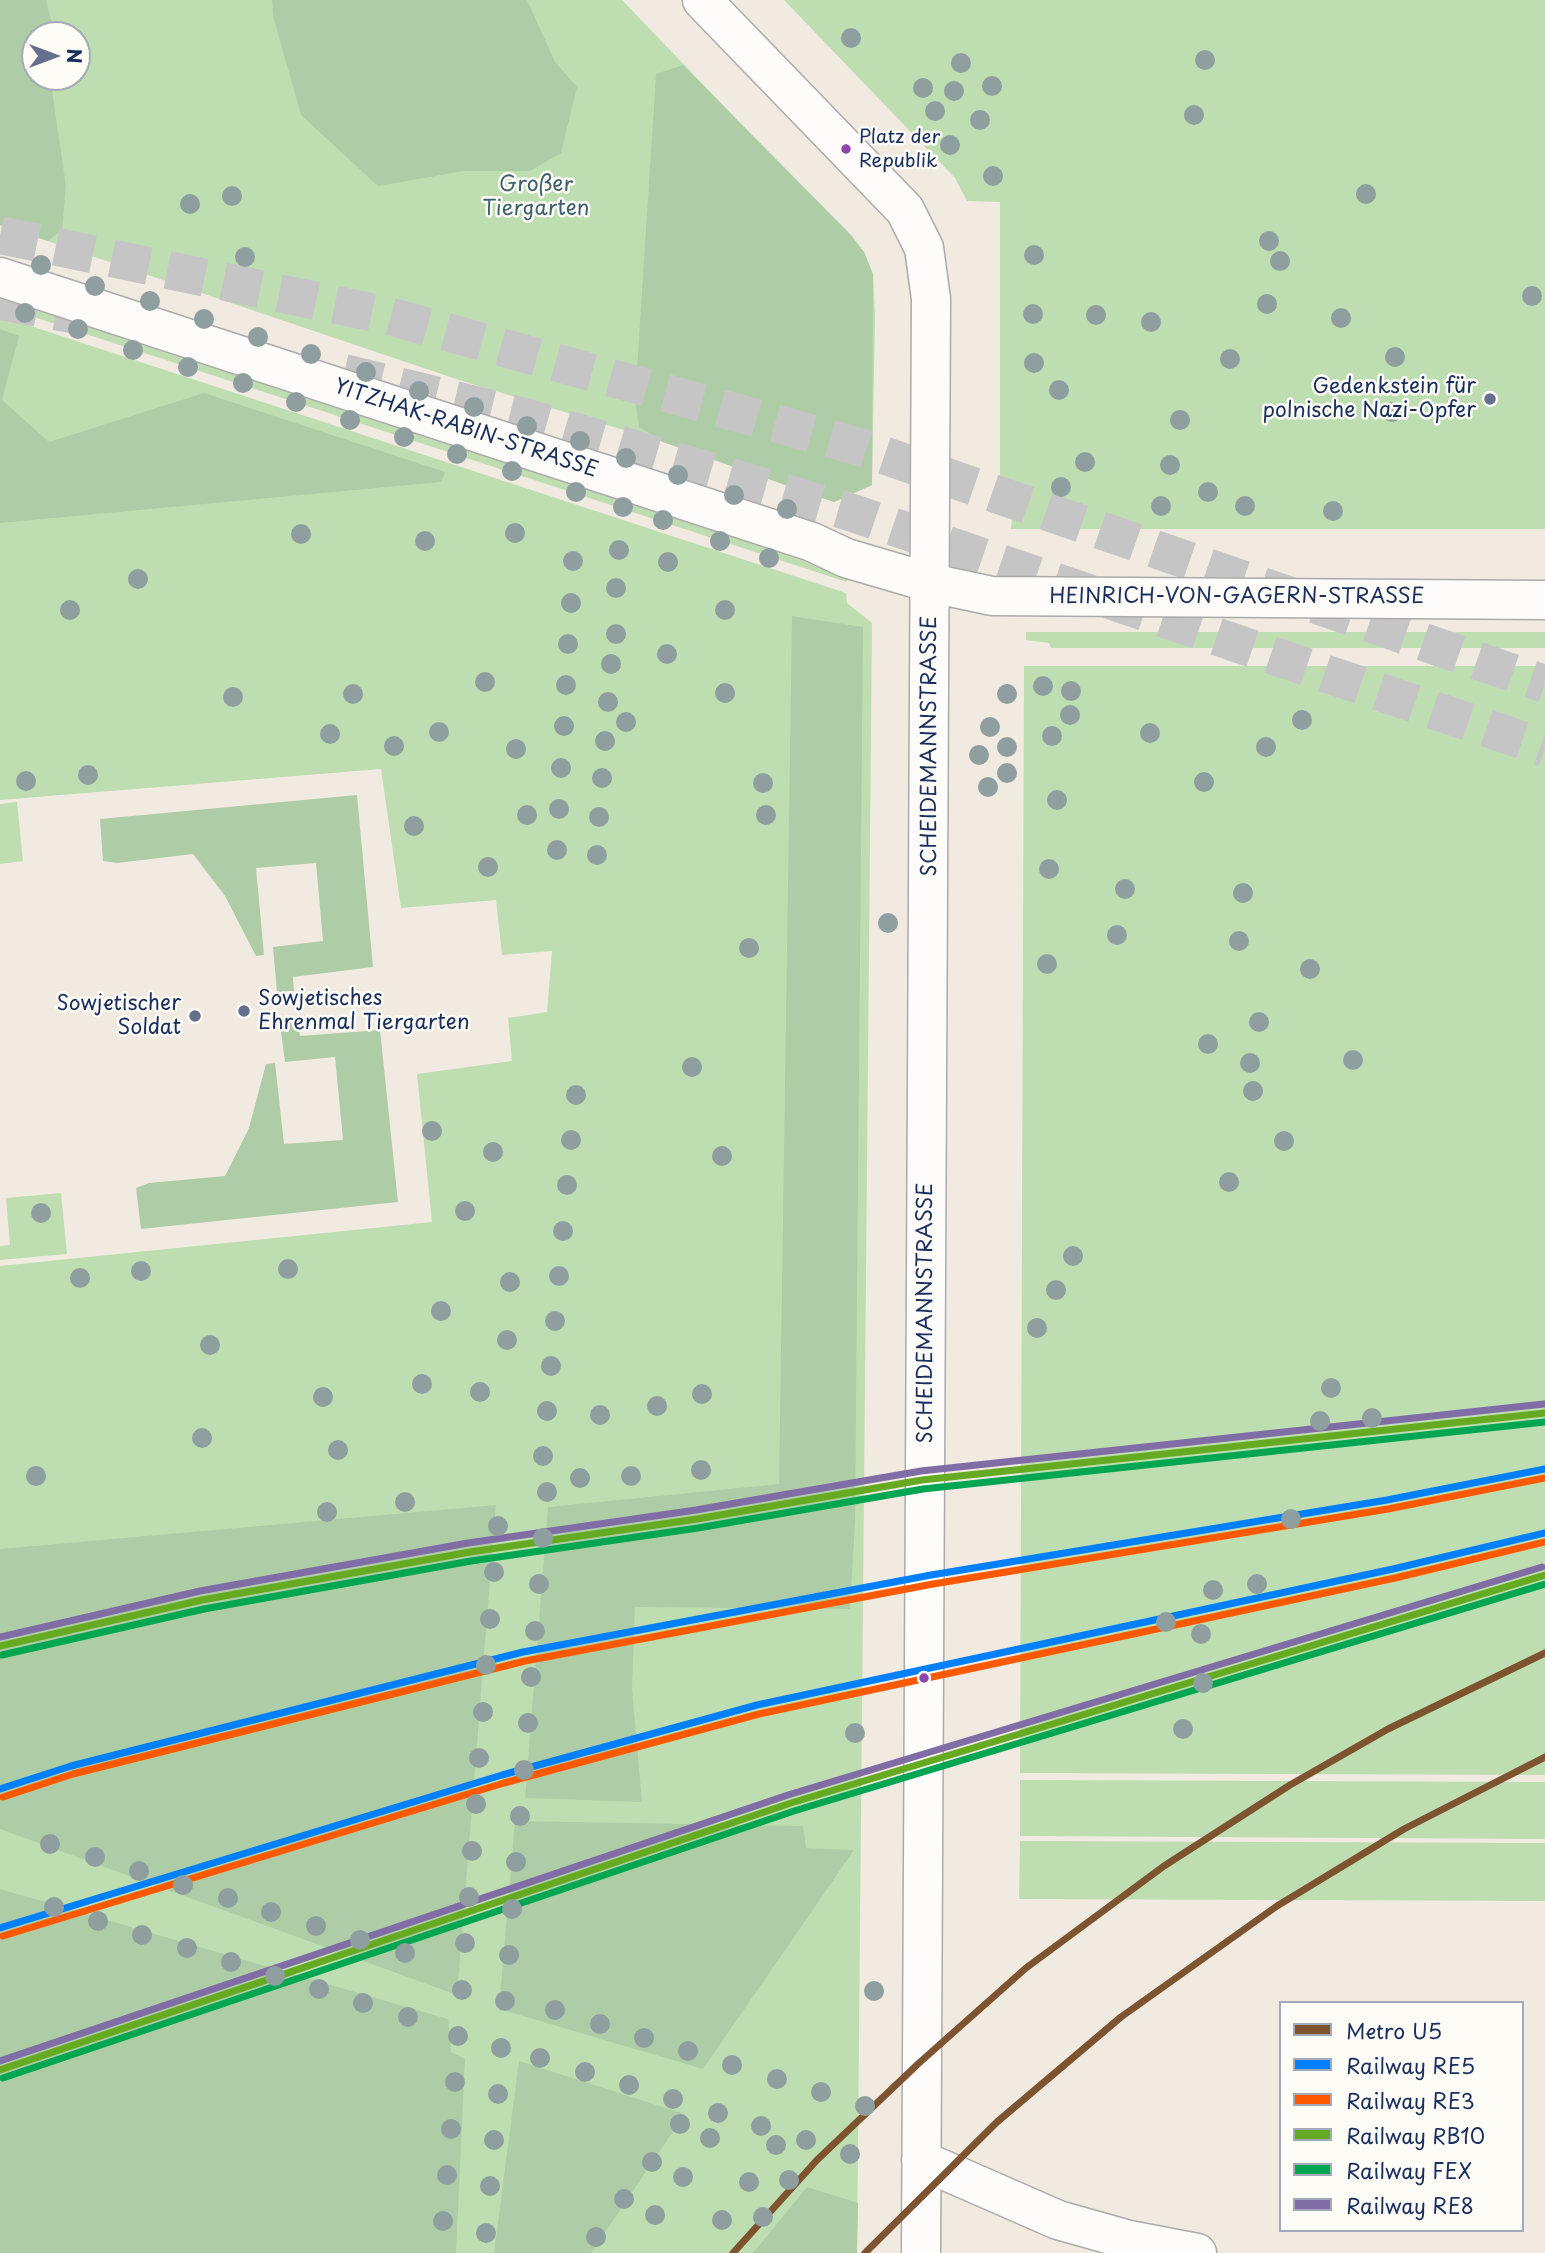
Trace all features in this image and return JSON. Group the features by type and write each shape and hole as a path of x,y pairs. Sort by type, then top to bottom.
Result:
{"street":[{"name":"SCHEIDEMANNSTRASSE","path":"702,0 905,210 924,248 931,299 921,2253"},
{"name":"YITZHAK-RABIN-STRASSE","path":"0,277 812,542 846,558 931,583"},
{"name":"HEINRICH-VON-GAGERN-STRASSE","path":"931,583 992,596 1545,600"},
{"path":"921,2160 1058,2220 1129,2240 1197,2253"}],"green space":[{"name":"Großer Tiergarten","path":"0,0 622,0 864,252 873,274 875,317 872,485 834,502 663,442 456,379 0,225"},
{"path":"0,0 46,0 51,21 21,21 21,91 52,91 66,186 62,230 48,241 0,225"},
{"path":"272,0 527,0 555,62 577,87 561,153 530,171 464,171 378,186 301,115 273,16"},
{"path":"784,0 1545,0 1545,529 1011,529 1012,518 1000,516 1000,202 967,201 955,178"},
{"path":"683,65 851,235 864,252 873,274 872,485 834,502 663,442 639,427 635,400 656,74"},
{"path":"0,295 603,493 847,576 847,582 0,306"},
{"path":"0,316 846,593 847,603 872,623 857,2253 0,2253 0,1266 432,1222 417,1074 512,1061 508,1018 547,1012 552,951 502,955 496,900 401,908 381,769 0,800"},
{"path":"0,329 19,336 2,400 49,442 204,393 445,472 441,482 0,523"},
{"path":"792,616 863,627 855,1521 850,1609 635,1607 632,1689 642,1802 525,1798 548,1507 779,1484"},
{"path":"1026,632 1545,632 1545,648 1051,648 1049,643 1026,640"},
{"path":"1024,666 1545,666 1545,1775 1020,1773"},
{"path":"357,795 373,967 293,977 294,991 277,992 273,947 323,941 316,863 256,868 264,955 256,956 225,896 193,854 117,863 103,861 100,819"},
{"path":"17,802 23,861 0,864 0,804"},
{"path":"298,1022 300,1036 380,1030 398,1202 141,1229 136,1188 149,1183 225,1176 249,1128 266,1064 275,1063 284,1144 343,1140 335,1057 285,1062 280,1024"},
{"path":"61,1193 67,1254 0,1260 0,1246 10,1245 6,1198"},
{"path":"496,1505 457,1995 0,1829 0,1549"},
{"path":"1020,1780 1545,1782 1545,1839 1020,1836"},
{"path":"515,1821 803,1826 806,1848 854,1850 703,2069 499,2009"},
{"path":"1020,1841 1545,1843 1545,1901 1019,1899"},
{"path":"0,1889 448,2019 451,2052 465,2059 456,2253 0,2253"},
{"path":"519,2061 685,2114 591,2253 494,2253"},
{"path":"807,2187 858,2203 857,2253 753,2253"}],"tunnel":[{"path":"0,235 389,316 860,447 1545,684"},
{"path":"0,301 77,315"},
{"path":"344,373 521,416 853,513 1545,748"}],"metro line":[{"name":"U5","path":"733,2253 817,2160 919,2063 1026,1968 1164,1866 1290,1785 1388,1729 1545,1653"},
{"name":"U5","path":"865,2253 997,2122 1121,2017 1277,1906 1404,1829 1545,1757"}],"rail line":[{"name":"RE8","path":"0,1637 200,1591 468,1543 696,1510 921,1471 1544,1404"},
{"name":"RB10","path":"0,1646 202,1600 470,1552 697,1519 922,1480 1545,1413"},
{"name":"FEX","path":"2,1655 204,1609 471,1561 698,1528 923,1489 1545,1422"},
{"name":"RE5","path":"0,1789 71,1766 523,1652 931,1575 1387,1500 1545,1469"},
{"name":"RE3","path":"3,1797 73,1774 525,1661 933,1584 1388,1509 1545,1478"},
{"name":"RE5","path":"0,1928 502,1775 757,1705 1393,1569 1545,1533"},
{"name":"RE3","path":"3,1936 504,1783 759,1714 1395,1578 1545,1542"},
{"name":"RE8","path":"0,2061 788,1795 1542,1567"},
{"name":"RB10","path":"0,2070 791,1803 1545,1575"},
{"name":"FEX","path":"3,2078 794,1811 1545,1584"}],"place":[{"name":"Platz der Republik","path":"846,149"},
{"name":"Gedenkstein für polnische Nazi-Opfer","path":"1490,399"},
{"name":"Sowjetisches Ehrenmal Tiergarten","path":"244,1011"},
{"name":"Sowjetischer Soldat","path":"195,1016"}]}
